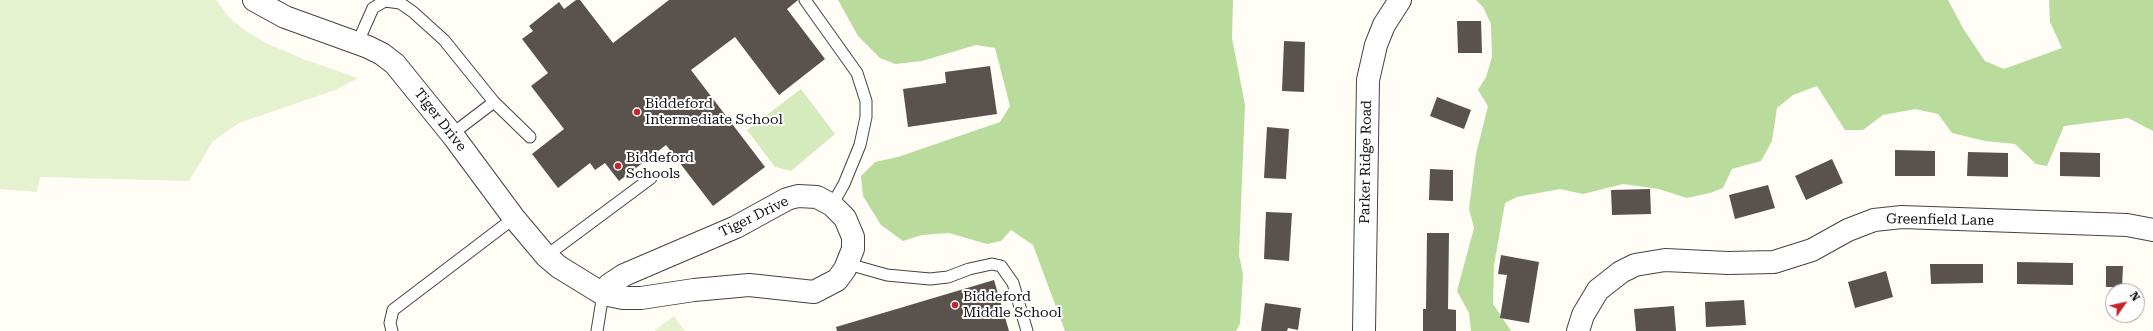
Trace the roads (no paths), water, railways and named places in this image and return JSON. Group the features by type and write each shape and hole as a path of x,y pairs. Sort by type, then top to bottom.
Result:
{"street":[{"name":"Tiger Drive","path":"254,0 285,17 382,54 395,64 452,134 514,218 546,256 559,267 603,294 623,298 641,298 749,284 814,292 837,280 848,264 854,249 853,237 845,218 832,205 824,200 808,195 786,199 736,227 624,275 609,285 603,294"},
{"name":"Tiger Drive","path":"270,0 285,17"},
{"name":"Parker Ridge Road","path":"1364,331 1368,80 1376,45 1384,25 1400,0"},
{"name":"Greenfield Lane","path":"1578,331 1583,315 1598,290 1615,276 1635,265 1665,260 1728,263 1774,262 1812,250 1848,230 1874,220 1902,217 2127,225 2153,230"}],"lane":[{"path":"805,0 856,72 866,101 866,117 860,145 847,178 832,205"},
{"path":"357,44 373,8 385,1 400,3 413,12 444,40 494,102 530,137"},
{"path":"452,134 494,102"},
{"path":"546,256 650,178"},
{"path":"392,331 390,323 393,310 514,218"},
{"path":"848,264 887,275 930,279 948,277 969,269 992,264 1001,266 1013,283 1027,331"},
{"path":"597,331 603,294"}],"place":[{"name":"Biddeford Intermediate School","path":"637,112"},
{"name":"Biddeford Schools","path":"618,166"},
{"name":"Biddeford Middle School","path":"955,305"}]}
